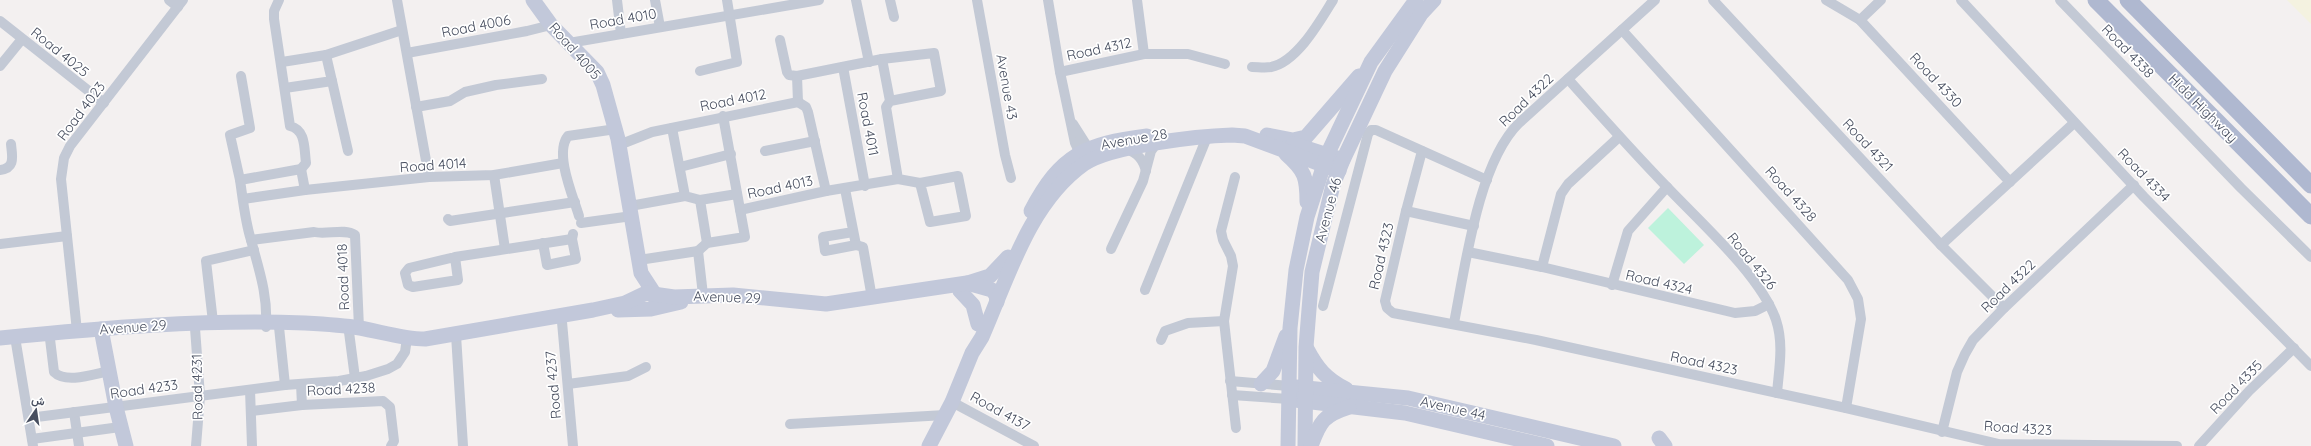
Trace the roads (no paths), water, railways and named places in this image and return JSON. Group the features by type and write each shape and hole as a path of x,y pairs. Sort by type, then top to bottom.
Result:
{"main road":[{"name":"Hidd Highway","path":"2096,0 2311,216"},
{"name":"Hidd Highway","path":"2128,0 2311,185"}],"street":[{"path":"169,0 180,3"},
{"path":"240,180 301,169 306,163 301,132 297,128 290,126 282,62 274,19 274,11 279,0"},
{"path":"397,0 429,178"},
{"name":"Road 4005","path":"533,0 551,25 597,72 603,85 617,136 640,266 648,302"},
{"path":"617,0 621,34"},
{"path":"655,0 660,27"},
{"path":"700,71 736,62 726,0"},
{"name":"Road 4010","path":"569,43 729,14 769,4 819,0"},
{"path":"856,0 869,62"},
{"path":"890,0 894,18"},
{"name":"Avenue 43","path":"977,0 1005,155 1011,178"},
{"name":"Road 4312","path":"1048,0 1060,72 1072,122 1087,156"},
{"name":"Road 4312","path":"1137,0 1144,54"},
{"path":"1252,67 1271,67 1290,57 1316,28 1333,0"},
{"name":"Avenue 46","path":"1288,446 1290,328 1296,270 1307,217 1325,160 1371,62 1416,0"},
{"name":"Avenue 46","path":"1305,446 1306,347 1312,272 1323,220 1341,165 1385,71 1421,14 1434,0"},
{"name":"Road 4322","path":"1454,324 1468,252 1486,180 1502,145 1512,130 1655,0"},
{"name":"Road 4321","path":"1713,0 1941,245 2004,308"},
{"name":"Road 4330","path":"1826,0 1860,20 2010,182"},
{"path":"1860,20 1881,0"},
{"name":"Road 4334","path":"1962,0 2074,123 2311,366"},
{"name":"Road 4338","path":"2060,0 2241,188 2311,257"},
{"name":"Road 4023","path":"77,331 61,179 64,158 70,146 180,3"},
{"name":"Road 4025","path":"0,21 104,103"},
{"name":"Road 4006","path":"407,53 551,25"},
{"path":"282,62 326,55 402,30"},
{"name":"Road 4328","path":"1622,30 1848,280 1858,300 1861,319 1846,408"},
{"path":"0,66 22,39"},
{"path":"780,40 789,75 797,76 882,59"},
{"name":"Road 4011","path":"890,101 941,91 934,53 882,59 890,101 886,107 898,179"},
{"name":"Road 4312","path":"1060,72 1144,54 1188,54 1225,64"},
{"path":"326,55 348,151"},
{"path":"1267,135 1293,140 1306,137 1371,62"},
{"name":"Road 4011","path":"843,67 865,186"},
{"path":"241,76 250,128 230,135 252,245 267,299 271,325 285,385"},
{"path":"797,76 798,102"},
{"path":"416,106 450,101 465,92 496,85 542,79"},
{"name":"Road 4326","path":"1568,79 1619,137 1739,264 1760,289 1769,304 1776,321 1780,344 1777,393"},
{"path":"285,88 332,81"},
{"name":"Road 4012","path":"617,136 648,133 723,116 798,102"},
{"name":"Road 4013","path":"798,102 806,107 826,191"},
{"path":"640,266 698,251 707,243 745,237 723,116"},
{"path":"1941,245 2074,123"},
{"name":"Avenue 28","path":"972,353 978,346 1008,257 1043,189 1061,168 1123,139 1219,126 1246,128 1267,135 1325,160"},
{"path":"672,128 685,196"},
{"path":"1323,306 1368,134 1371,130 1376,130 1486,180"},
{"name":"Avenue 28","path":"929,446 949,408 972,353 974,334 978,324 995,297 1037,217 1052,196 1087,156 1156,144 1232,134 1245,136 1280,150 1341,165"},
{"path":"617,136 568,136 564,141 563,163 580,219 631,211 685,196 700,200 737,194"},
{"path":"1145,290 1207,137"},
{"path":"1542,267 1561,194 1568,184 1619,137"},
{"path":"765,151 815,141"},
{"path":"0,170 10,166 13,161 11,144"},
{"name":"Avenue 28","path":"1111,249 1146,172 1151,151 1156,144"},
{"path":"1127,149 1138,154 1144,162 1146,172"},
{"path":"1280,150 1298,165 1304,173 1307,183 1307,217"},
{"name":"Road 4323","path":"1422,151 1406,212 1386,301 1387,308 1393,313 1454,324 1777,393 1999,444 2177,446"},
{"path":"680,166 731,154"},
{"name":"Road 4014","path":"243,199 305,190 429,178 494,175 563,163"},
{"path":"301,169 305,190"},
{"path":"494,175 505,248"},
{"path":"898,179 920,183 958,176 966,216 930,222 920,183"},
{"path":"1235,177 1221,227 1221,235 1231,256 1233,266 1224,321 1236,428"},
{"name":"Road 4013","path":"740,210 826,191 865,186 898,179"},
{"name":"Road 4322","path":"1942,432 1957,372 1973,340 2004,308 2134,185"},
{"path":"1612,285 1628,232 1667,187"},
{"path":"845,189 856,245"},
{"path":"700,200 707,243"},
{"path":"448,218 450,221 575,202"},
{"path":"1406,212 1474,226"},
{"name":"Road 4018","path":"213,325 206,261 252,245 314,232 323,234 348,232 355,236 354,330"},
{"path":"853,232 823,238 826,251 856,245 863,247 872,298"},
{"path":"0,244 67,236"},
{"path":"455,257 458,280 413,287 408,285 405,273 409,268 455,257 505,248 543,244 573,236 576,259 547,265 543,244"},
{"path":"698,251 703,295"},
{"name":"Road 4324","path":"1468,252 1542,267 1612,285 1735,313 1754,311 1769,304"},
{"path":"978,324 973,305 963,287 990,276 1008,257"},
{"name":"Avenue 29","path":"648,302 720,300 751,301 809,309 840,310 963,287"},
{"name":"Avenue 29","path":"0,345 102,332 213,325 271,325 354,330 419,345 625,309 648,302 674,297 703,295 747,296 826,304 963,287 995,297"},
{"name":"Road 4237","path":"561,319 573,446"},
{"path":"1161,340 1165,331 1177,325 1224,321"},
{"name":"Avenue 29","path":"0,338 77,331 102,332 195,328 213,325"},
{"name":"Road 4231","path":"195,328 200,396 196,446"},
{"path":"1261,384 1273,371 1290,328"},
{"path":"354,330 355,378"},
{"path":"102,332 120,427 126,446"},
{"path":"456,338 462,446"},
{"path":"50,339 54,372 58,377 66,378 109,371"},
{"name":"Road 4233","path":"29,418 285,385 355,378 393,367 401,358 406,341"},
{"path":"16,343 32,442 77,432 120,427"},
{"path":"1306,347 1317,369 1328,380 1353,399 1323,420 1311,446"},
{"name":"Road 4335","path":"2199,446 2249,391 2294,348"},
{"path":"568,384 628,376 646,367"},
{"path":"1230,381 1261,384 1289,393"},
{"path":"301,384 302,405"},
{"path":"250,390 252,411 252,446"},
{"path":"1232,395 1289,393"},
{"name":"Avenue 44","path":"1289,393 1353,399 1408,398 1614,446"},
{"name":"Avenue 44","path":"1353,399 1405,413 1547,446"},
{"name":"Road 4238","path":"252,411 302,405 383,401 390,407 394,441 392,446"},
{"path":"790,424 949,408"},
{"name":"Road 4137","path":"949,408 1034,446"},
{"path":"74,412 79,446"}]}
